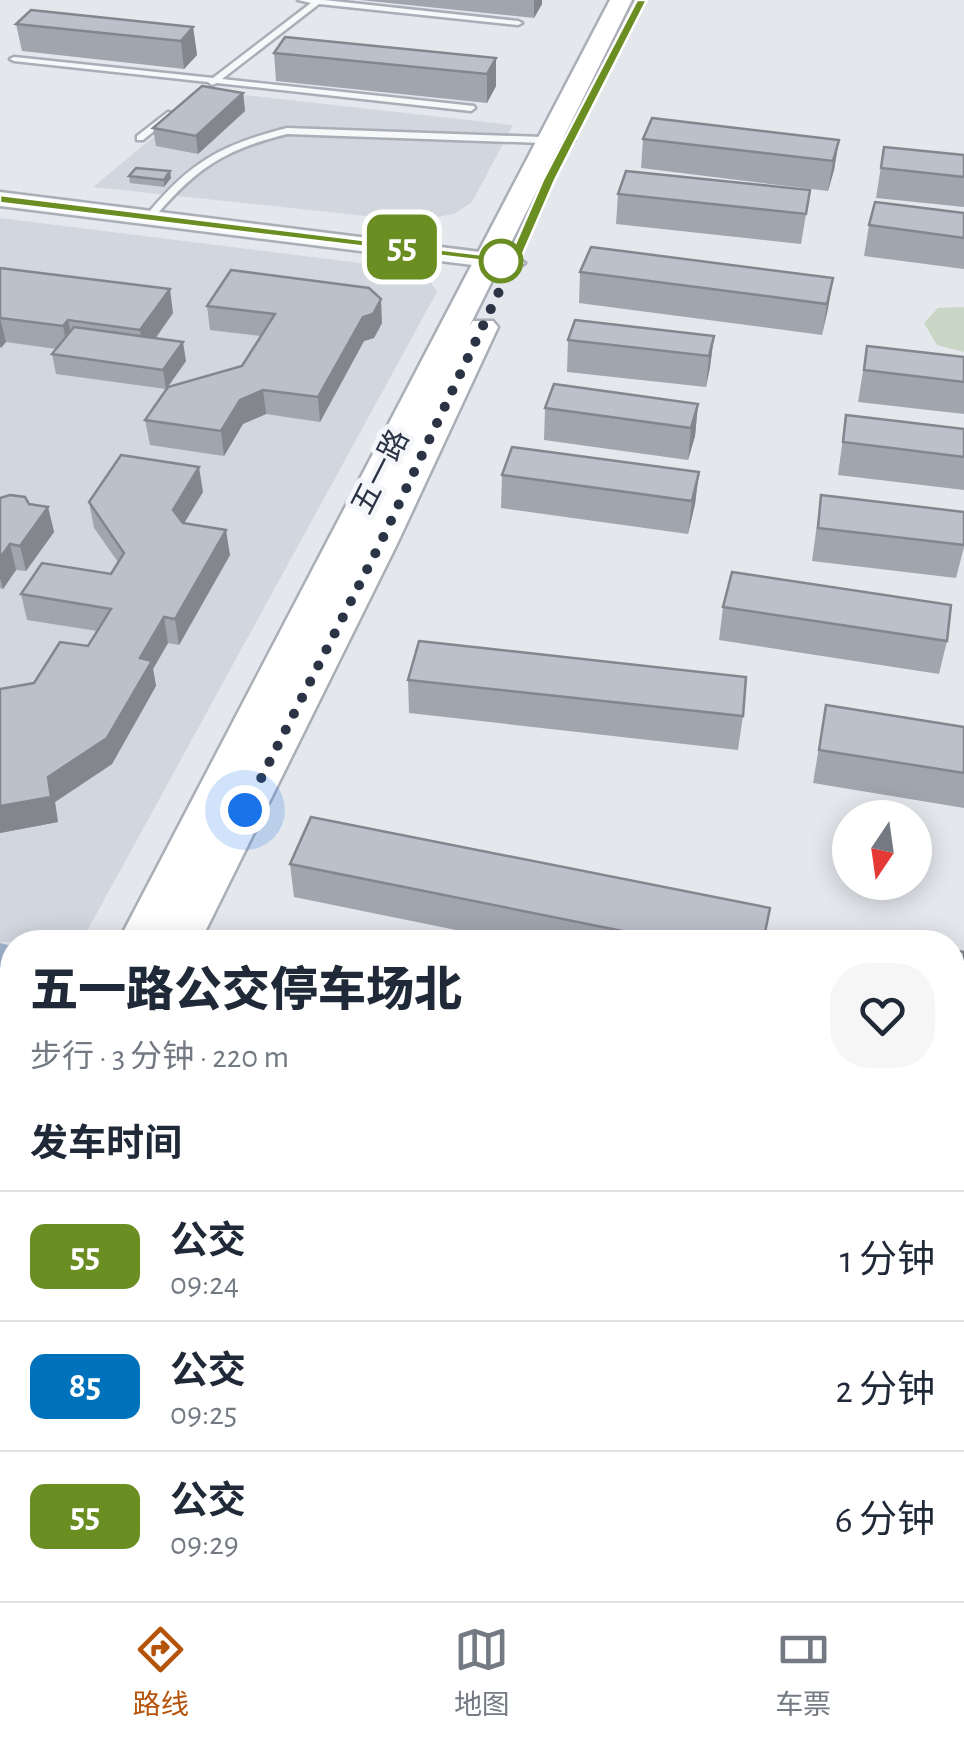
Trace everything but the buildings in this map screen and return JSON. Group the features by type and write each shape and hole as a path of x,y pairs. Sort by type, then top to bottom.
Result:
{"main road":[{"name":"五一路","path":"184,930 380,544 501,261 620,0"},
{"name":"五一路","path":"144,930 501,261 570,141 642,0"}],"street":[{"path":"0,198 501,261"}],"lane":[{"path":"302,0 518,22"},
{"path":"200,92 319,1"},
{"path":"14,59 471,108"},
{"path":"140,138 184,104"},
{"path":"150,217 198,164 242,142 287,132 570,141"}],"shaded area":[{"path":"209,91 513,125 472,202 454,214 413,221 93,187"},
{"path":"0,218 408,269 429,280 437,292 88,930 0,930"}],"green space":[{"path":"964,307 964,352 937,345 924,323 938,308"}],"bus line":[{"name":"55","path":"0,199 513,262 549,180 642,0"}],"route":[{"path":"245,810 456,387 513,262 501,261"}]}
